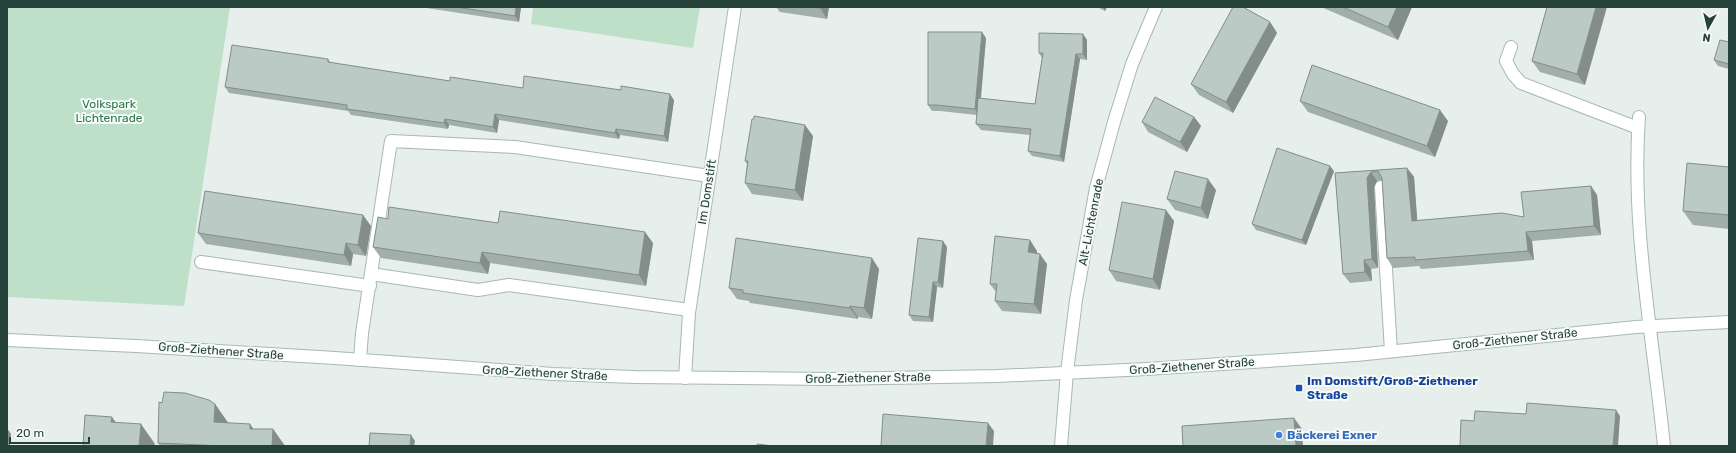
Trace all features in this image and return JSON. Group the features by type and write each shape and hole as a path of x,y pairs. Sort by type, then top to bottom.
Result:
{"street":[{"name":"Im Domstift","path":"685,378 689,310 735,7"},
{"name":"Alt-Lichtenrade","path":"1061,446 1067,372 1076,300 1096,188 1132,64 1156,7"},
{"path":"1511,47 1506,61 1513,74 1521,83 1638,123 1638,223 1664,446"},
{"path":"360,360 362,333 391,141 514,147 709,176"},
{"path":"1381,187 1391,351"},
{"path":"201,262 478,290 509,285 689,310"},
{"name":"Groß-Ziethener Straße","path":"7,340 136,346 553,374 750,379 894,378 1067,372 1261,361 1391,351 1650,326 1729,322"}],"green space":[{"name":"Volkspark Lichtenrade","path":"7,7 230,7 184,306 7,297"},
{"path":"533,7 700,7 693,48 531,24"}],"building":[{"path":"456,7 516,7 515,16"},
{"path":"1233,7 1243,7 1270,22 1226,102 1191,84"},
{"path":"1343,7 1397,7 1388,27"},
{"path":"1547,7 1596,7 1577,74 1532,61"},
{"path":"928,32 982,32 975,109 928,105"},
{"path":"1039,33 1083,34 1083,54 1076,54 1060,156 1028,151 1031,129 976,124 978,98 1035,104 1043,53 1039,53"},
{"path":"1720,40 1729,42 1729,64 1714,60"},
{"path":"232,45 328,59 328,62 450,81 450,77 523,88 524,76 621,90 621,86 670,94 664,136 616,129 615,133 495,114 493,127 445,119 444,123 347,109 347,105 225,87"},
{"path":"1312,65 1440,110 1427,146 1300,101"},
{"path":"1155,97 1194,117 1180,142 1142,122"},
{"path":"754,116 805,125 795,190 745,183 748,161 745,161 752,119 754,119"},
{"path":"1277,148 1330,166 1302,240 1252,224"},
{"path":"1687,163 1729,167 1729,215 1683,211"},
{"path":"1407,168 1412,221 1502,213 1524,217 1521,192 1591,186 1594,226 1526,232 1528,251 1415,260 1415,257 1387,258 1382,178 1378,171 1371,172 1367,178 1372,259 1364,260 1365,272 1343,274 1335,173"},
{"path":"1175,171 1208,179 1201,208 1167,199"},
{"path":"205,191 363,215 358,245 346,243 344,255 198,233"},
{"path":"1122,202 1166,210 1153,279 1109,270"},
{"path":"389,207 498,223 500,211 645,232 639,275 482,252 480,263 373,247 378,217 388,219"},
{"path":"995,236 1030,240 1028,252 1040,254 1034,304 995,301 997,284 990,284"},
{"path":"736,238 872,258 864,308 850,306 850,308 743,293 743,290 729,288"},
{"path":"918,238 943,241 938,282 933,282 929,317 909,315"},
{"path":"164,392 185,393 209,400 215,404 214,422 250,424 250,429 273,429 272,446 223,446 158,443 159,402 162,403"},
{"path":"1527,403 1616,410 1613,446 1460,446 1461,420 1474,421 1475,411 1526,414"},
{"path":"883,414 988,423 986,446 881,446"},
{"path":"85,415 112,417 111,422 141,424 139,446 83,446"},
{"path":"1294,418 1296,446 1183,446 1182,426"},
{"path":"370,433 411,435 410,446 369,446"},
{"path":"757,444 773,446 757,446"}],"place":[{"name":"Im Domstift/Groß-Ziethener Straße","path":"1299,388"},
{"name":"Bäckerei Exner","path":"1279,435"}]}
